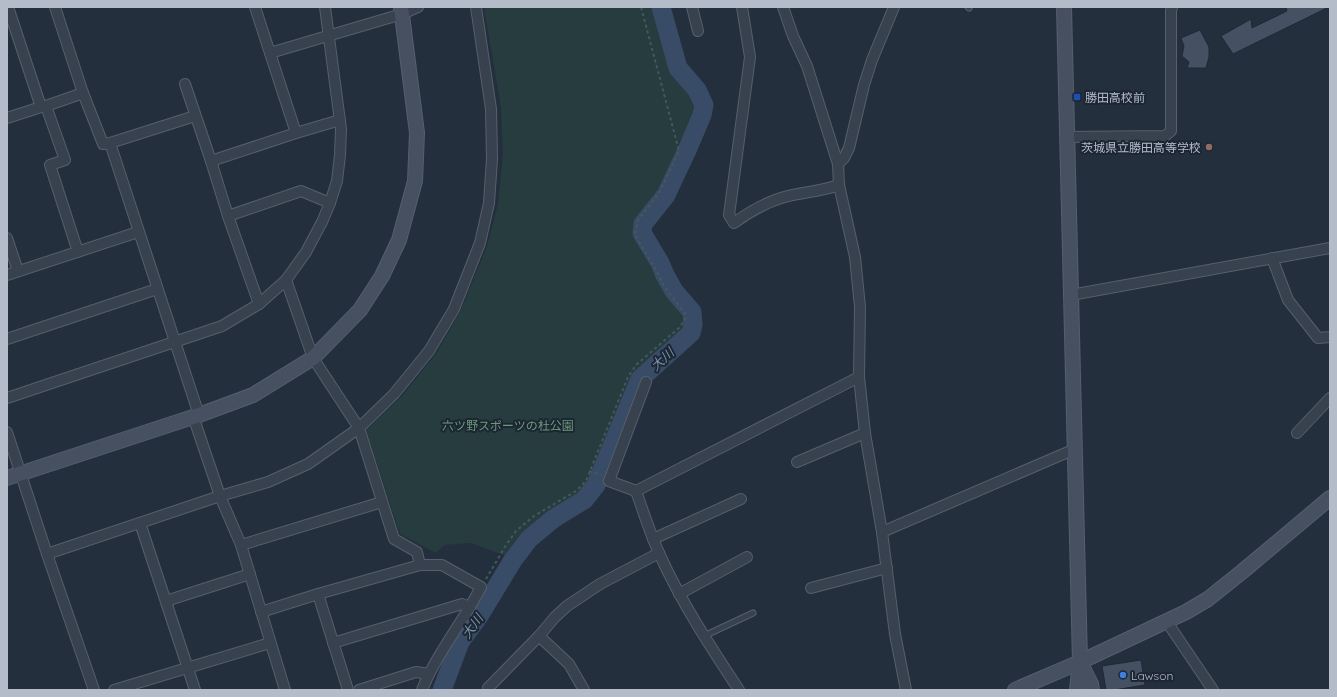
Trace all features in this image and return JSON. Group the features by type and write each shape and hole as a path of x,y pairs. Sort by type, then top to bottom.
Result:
{"street":[{"path":"8,7 65,160 50,166 78,252"},
{"path":"55,7 83,93 103,144 195,116"},
{"path":"255,7 296,133"},
{"path":"7,398 222,326 259,304 286,280 306,252 322,222 337,181 341,129 325,7"},
{"path":"270,53 330,36 402,10 418,7"},
{"path":"47,554 220,496 268,482 308,464 359,428 394,394 429,351 454,309 480,243 489,203 492,159 491,109 476,7"},
{"path":"692,7 698,31"},
{"path":"742,7 750,57 729,215 734,223 752,210 781,198 828,189 839,185"},
{"path":"783,7 793,36 807,66 838,164 839,185 855,257 860,307 859,377 865,433 882,532 895,634 906,690"},
{"path":"838,164 844,158 849,148 864,85 872,60 894,7"},
{"path":"1064,7 1080,662 1077,690"},
{"path":"1066,137 1165,136 1172,131 1172,7"},
{"path":"14,476 196,416 253,395 313,358 360,310 382,276 399,240 415,181 416,133 402,10"},
{"path":"184,84 259,304"},
{"path":"7,118 83,93"},
{"path":"211,161 340,120"},
{"path":"110,143 174,341 220,496 241,545 285,690"},
{"path":"228,216 301,191 330,203"},
{"path":"7,275 138,232"},
{"path":"7,238 18,271"},
{"path":"1071,295 1330,248"},
{"path":"1272,258 1288,300 1318,338 1330,337"},
{"path":"286,280 313,358 359,428 394,539 417,552 420,565"},
{"path":"7,339 157,289"},
{"path":"646,382 609,481 636,490 859,377"},
{"path":"1297,433 1330,398"},
{"path":"7,432 14,476 47,554 94,690"},
{"path":"797,462 865,433"},
{"path":"882,532 1075,449"},
{"path":"636,490 653,539 679,594 739,690"},
{"path":"1015,690 1166,622 1208,599 1330,498"},
{"path":"653,539 741,499"},
{"path":"241,545 382,502"},
{"path":"140,523 195,690"},
{"path":"489,690 488,688 567,606 600,584 659,553"},
{"path":"679,594 747,557"},
{"path":"261,612 420,565 442,565 481,587 429,674 422,690"},
{"path":"811,588 887,568"},
{"path":"166,601 250,574"},
{"path":"318,594 348,690"},
{"path":"333,643 462,604 470,607"},
{"path":"1166,622 1210,689"},
{"path":"539,636 569,664 584,690"},
{"path":"114,690 270,643"},
{"path":"1080,662 1091,684 1092,690"},
{"path":"359,690 416,672 429,674"}],"lane":[{"path":"704,636 753,613"}],"path":[{"path":"481,587 516,531 534,516 576,491 586,481 628,377 636,365 680,327 686,319 686,315 664,286 636,234 638,220 659,193 679,152 641,7"},
{"path":"589,471 603,476"}],"green space":[{"name":"六ツ野スポーツの杜公園","path":"484,7 657,7 673,69 697,98 700,109 697,120 667,185 643,219 638,230 640,238 656,262 669,289 690,314 691,324 689,332 638,378 595,482 583,499 552,518 527,538 512,558 471,543 444,545 436,553 400,534 366,430 401,397 436,354 461,310 487,246 498,204 503,154 501,108"}],"building":[{"path":"1286,7 1329,7 1233,54 1221,36 1251,19 1252,28 1287,11"},
{"path":"1200,30 1209,47 1209,57 1206,68 1187,68 1189,62 1182,56 1184,46 1181,38"},
{"name":"Lawson","path":"1141,660 1145,685 1106,690 1102,666"}],"waterway":[{"name":"大川","path":"442,690 460,642 479,616 513,560 529,539 553,519 584,500 596,485 640,379 691,333 693,325 692,312 674,291 660,263 642,233 643,224 666,195 702,115 704,105 697,90 678,68 661,7"}],"place":[{"name":"勝田高校前","path":"1077,97"},
{"name":"茨城県立勝田高等学校","path":"1209,147"},
{"name":"Lawson","path":"1123,675"}]}
